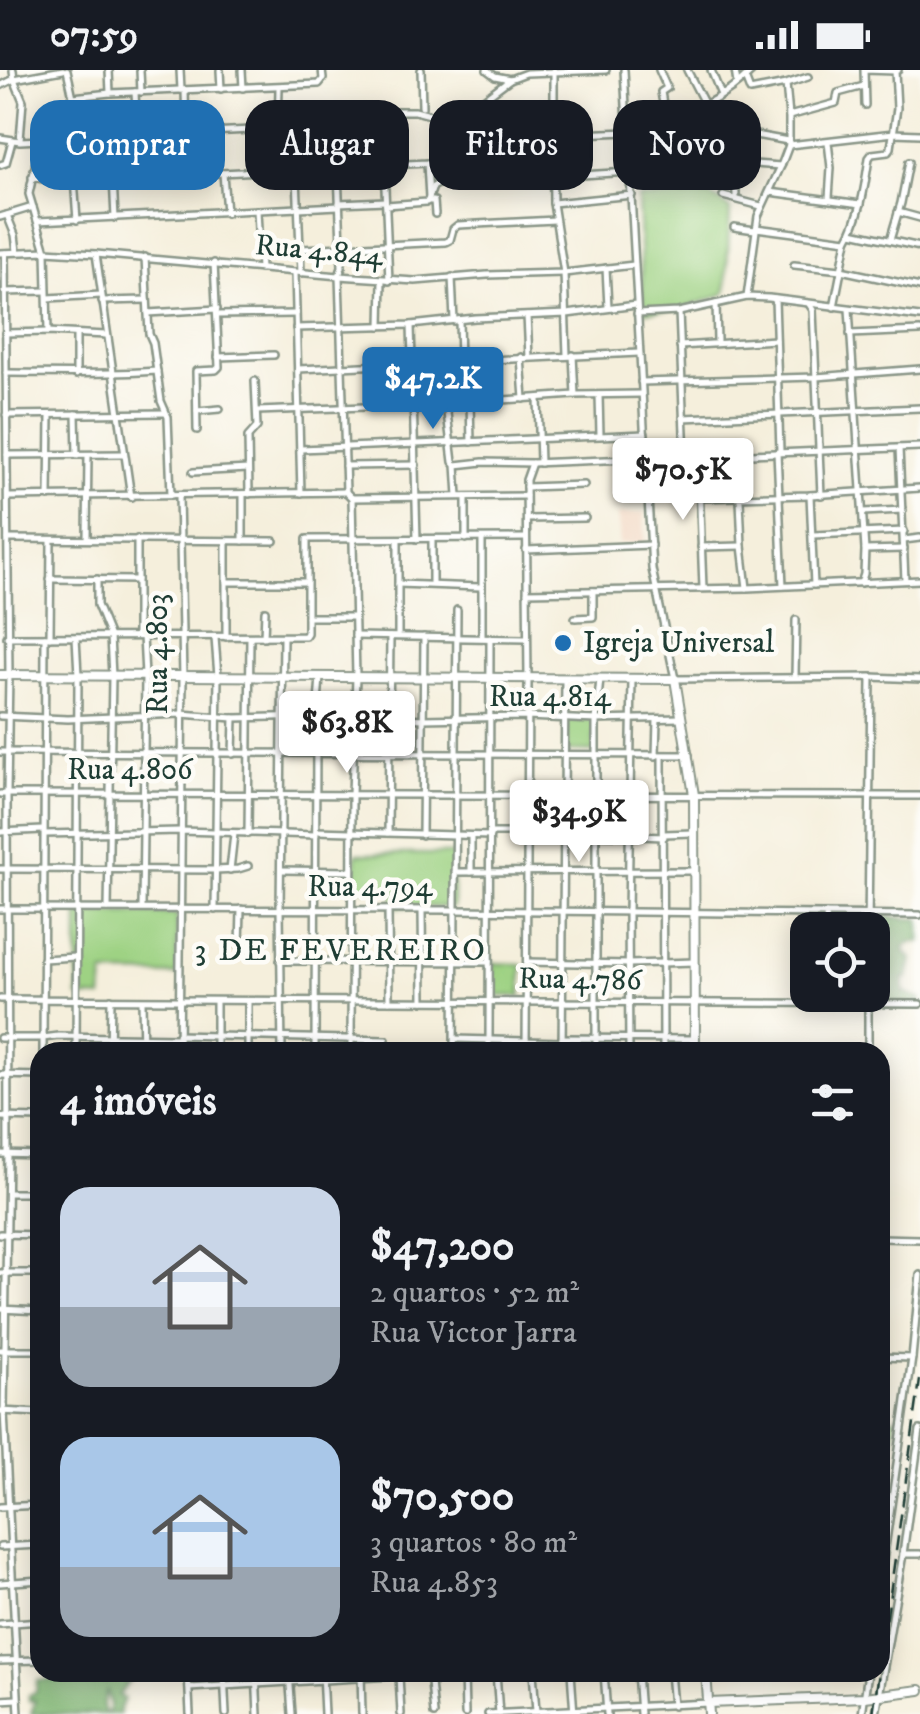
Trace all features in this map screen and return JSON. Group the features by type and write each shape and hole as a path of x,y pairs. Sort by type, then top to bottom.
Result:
{"main road":[{"path":"4,675 674,678 694,795 694,1039"},
{"path":"707,1682 709,1714"},
{"path":"708,1703 879,1698 920,1690"}],"street":[{"path":"0,164 6,163 16,141 23,101 13,70"},
{"path":"0,86 40,72 65,70 73,100"},
{"path":"110,70 110,93"},
{"path":"138,100 140,70"},
{"path":"180,70 184,100"},
{"path":"220,70 221,89"},
{"path":"242,70 243,88"},
{"path":"73,97 319,84 322,70"},
{"path":"419,109 421,70"},
{"path":"487,70 496,76 606,70"},
{"path":"624,70 626,100"},
{"path":"660,70 668,88 661,92 662,100"},
{"path":"687,70 702,100"},
{"path":"711,70 721,94"},
{"path":"735,70 737,84"},
{"path":"710,100 753,70"},
{"path":"792,70 796,80"},
{"path":"834,306 870,155 891,148 898,95 896,70 864,70 864,105"},
{"path":"554,72 554,100"},
{"path":"484,100 514,75"},
{"path":"745,78 750,91 808,77"},
{"path":"747,298 762,206 782,166 788,143 786,84"},
{"path":"278,86 278,100"},
{"path":"789,116 836,103 838,93 864,86"},
{"path":"409,110 419,109 429,115"},
{"path":"761,138 788,143 828,142 894,133 920,134"},
{"path":"0,138 30,140"},
{"path":"828,142 829,198"},
{"path":"890,240 909,162"},
{"path":"409,164 428,164 428,201"},
{"path":"761,164 782,166"},
{"path":"30,184 32,208 46,250 48,332"},
{"path":"75,190 76,220"},
{"path":"114,190 115,218"},
{"path":"225,190 226,213"},
{"path":"298,190 301,249 296,328 301,493"},
{"path":"338,190 346,492 352,498 354,539 351,1042"},
{"path":"381,326 388,244 385,190"},
{"path":"428,201 432,190"},
{"path":"553,190 575,395"},
{"path":"632,190 650,545 654,589 674,678 920,679"},
{"path":"736,190 736,199"},
{"path":"770,192 860,204"},
{"path":"553,202 632,195"},
{"path":"723,196 762,206"},
{"path":"38,222 428,201 434,201 435,214"},
{"path":"17,251 15,235 4,216 32,208"},
{"path":"257,210 260,269"},
{"path":"898,212 920,218"},
{"path":"301,249 446,242 454,227 465,224 556,220"},
{"path":"734,227 847,240"},
{"path":"852,232 920,247"},
{"name":"Rua 4.844","path":"2,253 46,250 415,281 634,265"},
{"path":"2,253 6,374 3,439 8,496 3,793 7,1193 3,1234 2,1411 20,1714"},
{"path":"96,254 131,496"},
{"path":"144,257 149,336 160,401 168,417 171,495"},
{"path":"198,430 196,371 218,369 214,263"},
{"path":"794,265 920,287"},
{"path":"606,268 608,307"},
{"path":"452,277 460,362"},
{"path":"4,292 147,300"},
{"path":"637,314 679,312 747,298 920,317"},
{"path":"775,299 783,586"},
{"path":"808,303 813,310 821,494"},
{"path":"716,304 717,342"},
{"path":"813,310 820,304"},
{"path":"296,328 411,325 636,305"},
{"path":"849,308 865,582"},
{"path":"679,312 685,456"},
{"path":"148,313 296,314"},
{"path":"528,316 529,357"},
{"path":"411,325 417,539"},
{"path":"850,334 920,331"},
{"path":"5,333 108,336"},
{"path":"76,334 76,375"},
{"path":"680,346 776,340"},
{"path":"298,369 639,352"},
{"path":"218,357 274,355"},
{"path":"520,357 524,398"},
{"path":"480,360 482,401"},
{"path":"441,364 466,539"},
{"path":"640,382 816,377 920,369"},
{"path":"6,374 114,375 157,371"},
{"path":"244,541 248,437 257,430 254,381"},
{"path":"257,410 642,394"},
{"path":"599,395 600,435"},
{"path":"526,1042 526,475 536,463 540,437 538,398"},
{"path":"470,402 470,442"},
{"path":"683,418 920,408"},
{"path":"197,411 220,410"},
{"path":"6,415 165,413"},
{"path":"49,497 50,414"},
{"path":"76,414 76,455"},
{"path":"301,448 644,434"},
{"path":"899,448 906,581"},
{"path":"456,465 920,448"},
{"path":"88,454 88,539"},
{"path":"7,455 125,454"},
{"path":"738,454 747,588"},
{"path":"698,456 703,589"},
{"path":"345,466 416,465"},
{"path":"193,472 248,469"},
{"path":"526,487 584,485"},
{"path":"700,498 920,488"},
{"path":"8,496 346,492"},
{"path":"810,495 814,585"},
{"name":"Rua 4.803","path":"178,1042 183,676 179,496"},
{"path":"352,498 526,496"},
{"path":"863,512 903,510"},
{"path":"527,519 585,518"},
{"path":"813,534 904,530"},
{"path":"7,637 306,636 307,540 526,538"},
{"path":"904,540 920,538"},
{"path":"8,539 274,541"},
{"path":"44,1042 44,718 51,539"},
{"path":"137,539 145,676 142,908"},
{"path":"432,539 432,584"},
{"path":"482,539 481,587 491,678 489,1040"},
{"path":"388,834 398,540"},
{"path":"226,541 226,637"},
{"path":"526,550 650,545"},
{"path":"701,547 742,546"},
{"path":"864,550 904,549"},
{"path":"50,579 137,580"},
{"path":"97,579 96,605 110,637 112,676 108,909"},
{"path":"526,592 920,580"},
{"path":"226,582 307,582"},
{"path":"398,584 481,587"},
{"path":"574,618 593,617 593,591"},
{"path":"457,610 454,1039 694,1039"},
{"path":"264,611 264,637"},
{"path":"307,617 354,617"},
{"path":"796,620 796,678"},
{"path":"248,834 250,636"},
{"path":"354,636 526,638"},
{"path":"76,637 76,1042"},
{"path":"215,637 218,676 215,910"},
{"path":"282,1042 283,637"},
{"path":"422,835 424,637"},
{"path":"316,1042 316,754 320,677"},
{"path":"868,912 871,677"},
{"path":"562,1040 565,678"},
{"path":"596,1042 596,720 600,679"},
{"path":"629,1039 632,679"},
{"name":"Rua 4.814","path":"4,716 681,718"},
{"path":"232,754 234,718"},
{"path":"657,719 664,836 663,1040"},
{"path":"4,752 688,756"},
{"name":"Rua 4.806","path":"3,793 920,796"},
{"path":"4,832 352,832 455,836 563,832 631,837 696,833"},
{"path":"230,870 234,834"},
{"path":"471,836 471,872"},
{"path":"4,869 230,870 248,866"},
{"path":"282,870 351,871"},
{"path":"455,872 696,871"},
{"name":"Rua 4.794","path":"4,909 790,913"},
{"path":"240,946 241,910"},
{"path":"388,910 389,1001"},
{"path":"422,910 423,1000"},
{"name":"Rua 4.794","path":"890,914 920,915"},
{"path":"43,958 76,957"},
{"path":"280,961 489,962"},
{"path":"526,966 695,962"},
{"path":"109,1042 111,999"},
{"name":"Rua 4.786","path":"4,1000 790,1004"},
{"path":"142,1000 142,1042"},
{"path":"216,1001 216,1042"},
{"path":"248,1001 248,1042"},
{"name":"Rua 4.786","path":"890,1004 920,1004"},
{"path":"868,1012 868,1042"},
{"path":"4,1038 386,1040"},
{"path":"4,1075 30,1076"},
{"path":"4,1116 30,1117"},
{"path":"4,1154 30,1155"},
{"path":"7,1193 30,1193"},
{"path":"3,1234 30,1234"},
{"path":"890,1238 920,1239"},
{"path":"3,1272 30,1273"},
{"path":"890,1511 920,1275"},
{"path":"3,1309 30,1310"},
{"path":"2,1350 30,1350"},
{"path":"890,1357 912,1358"},
{"path":"2,1411 30,1412"},
{"path":"890,1632 920,1430"},
{"path":"0,1507 30,1505"},
{"path":"0,1547 30,1545"},
{"path":"903,1554 920,1554"},
{"path":"0,1582 30,1580"},
{"path":"0,1624 30,1622"},
{"path":"0,1661 30,1661"},
{"path":"189,1682 190,1714"},
{"path":"224,1682 226,1714"},
{"path":"256,1682 258,1714"},
{"path":"189,1688 306,1682"},
{"path":"322,1682 324,1714"},
{"path":"361,1682 362,1714"},
{"path":"399,1682 401,1714"},
{"path":"431,1682 434,1714"},
{"path":"463,1682 466,1714"},
{"path":"497,1682 499,1714"},
{"path":"534,1682 536,1713"},
{"path":"572,1682 574,1712"},
{"path":"605,1682 607,1711"},
{"path":"638,1682 640,1711"},
{"path":"671,1682 672,1706"},
{"path":"862,1714 865,1682"},
{"path":"876,1714 882,1682"},
{"path":"290,1683 292,1714"},
{"path":"0,1700 18,1698"},
{"path":"488,1714 640,1711 708,1703"}],"shaded area":[{"path":"644,513 645,543 620,544 618,514"}],"green space":[{"path":"708,195 730,210 726,291 682,309 643,312 638,198"},
{"path":"567,720 595,720 594,752 567,751"},
{"path":"356,854 453,854 453,907 391,907 395,888 356,888"},
{"path":"78,913 177,914 177,975 104,974 102,998 78,997"},
{"path":"890,917 920,919 920,942 904,947 912,959 908,978 903,978 904,993 920,999 920,1003 890,1004"},
{"path":"492,963 522,964 521,996 491,996"},
{"path":"890,1418 896,1418 890,1462"},
{"path":"37,1682 129,1682 119,1695 124,1699 120,1714 107,1714 107,1689 105,1714 31,1714 35,1700 29,1701 29,1695 36,1692"}],"railway":[{"path":"890,1594 920,1380"},
{"path":"873,1714 878,1682"}],"place":[{"name":"Igreja Universal","path":"563,643"}],"district":[{"name":"3 DE FEVEREIRO","path":"341,951"}]}
